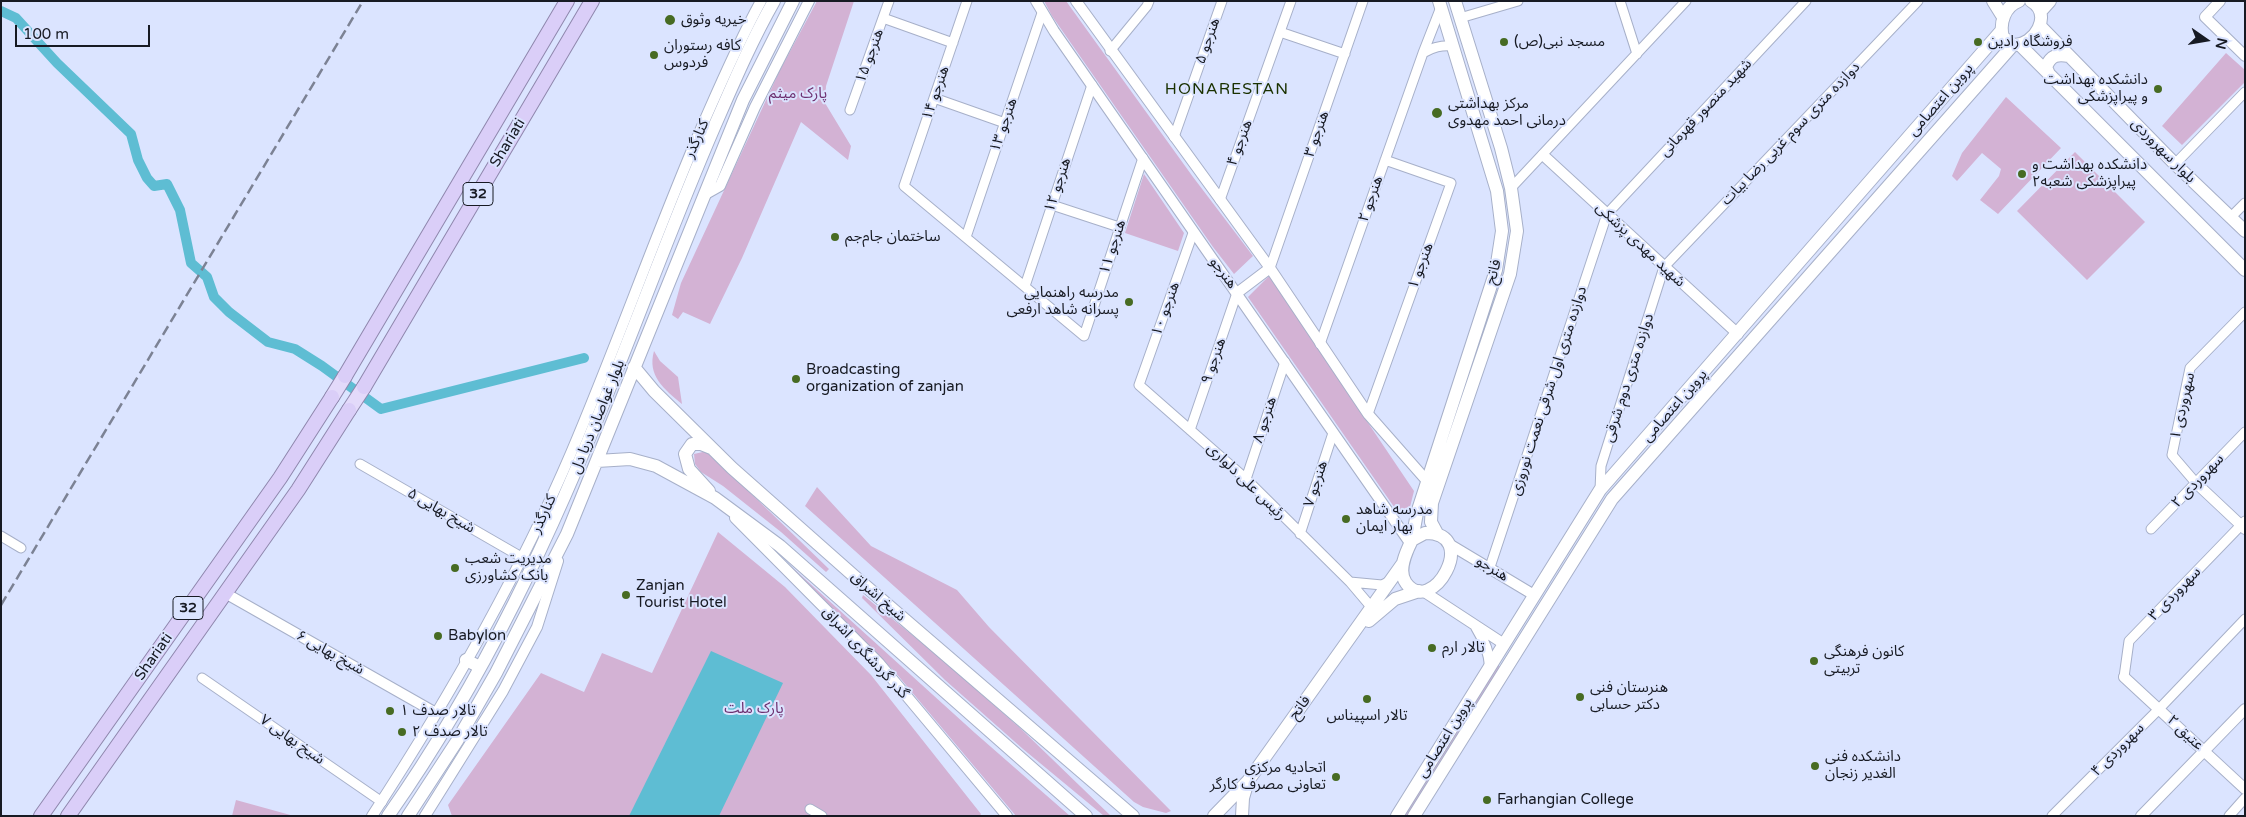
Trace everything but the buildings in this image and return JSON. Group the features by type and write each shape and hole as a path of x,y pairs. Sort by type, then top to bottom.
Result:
{"highway":[{"name":"Shariati","path":"345,376 566,1"},
{"name":"Shariati","path":"364,387 592,1"},
{"name":"Shariati","path":"42,816 280,478 332,397"},
{"name":"Shariati","path":"68,816 298,490 349,410"}],"main road":[{"name":"بلوار غواصان دریا دل","path":"388,816 442,732 480,667 517,597 564,498 690,167 774,1"},
{"name":"بلوار غواصان دریا دل","path":"411,815 496,674 567,534 743,100 793,1"},
{"name":"فاتح","path":"1411,542 1417,513 1433,483 1510,274 1517,231 1512,188 1455,1"},
{"path":"1992,1 2003,17"},
{"path":"2019,1 2008,9 2003,17 2001,31 2007,42 2016,45 2049,74 2245,270"},
{"path":"2031,1 2038,5 2046,6 2040,26"},
{"name":"فاتح","path":"1438,535 1431,522 1433,483 1496,270 1502,231 1493,176 1440,4"},
{"name":"پروین اعتصامی","path":"1414,816 1612,499 2016,45 2031,39 2040,26"},
{"name":"بلوار سهروردی","path":"2040,26 2175,164 2245,231"},
{"name":"پروین اعتصامی","path":"1397,816 1600,490 2001,31"},
{"path":"2049,74 2046,67 2053,56 2058,54 2069,56"},
{"path":"1502,231 1517,231"},
{"name":"شیخ اشراق","path":"634,367 654,391 713,449 854,576 1133,816"},
{"name":"32","path":"332,397 345,376"},
{"name":"32","path":"349,410 364,387"},
{"path":"713,449 700,444 692,444 685,454 689,469 715,498"},
{"name":"شیخ اشراق","path":"597,461 630,458 656,466 715,498 780,546 1086,816"},
{"path":"1352,636 1395,599 1421,591 1439,584 1446,571 1451,552 1449,544 1438,535 1425,533 1411,542 1404,563 1402,571 1404,581 1408,587 1421,591"},
{"path":"1352,636 1404,563"},
{"path":"1534,595 1547,602"},
{"name":"فاتح","path":"1248,781 1352,636"},
{"path":"1504,644 1517,651"},
{"path":"466,660 480,667"},
{"path":"1214,816 1248,781"},
{"path":"1242,816 1243,798 1248,781"}],"street":[{"name":"کنارگذر","path":"372,816 436,713 523,558 572,451 690,167 726,72 762,1"},
{"path":"704,195 720,186 755,107 810,1"},
{"name":"هنرجو ۱۵","path":"850,110 889,1"},
{"name":"هنرجو ۱۴","path":"966,237 904,186 967,1"},
{"name":"هنرجو","path":"1036,1 1042,13 1193,233 1238,292 1333,433 1411,542"},
{"path":"1076,1 1110,51 1270,268 1368,414 1433,483"},
{"path":"1110,51 1149,1"},
{"name":"هنرجو ۵","path":"1174,137 1222,1"},
{"name":"هنرجو ۴","path":"1220,200 1291,1"},
{"name":"هنرجو ۳","path":"1270,268 1363,1"},
{"path":"1460,18 1518,1"},
{"path":"1620,1 1637,54"},
{"path":"1512,188 1686,1"},
{"name":"شهید منصور قهرمانی","path":"1607,214 1806,1"},
{"name":"دوازده متری سوم غربی رضا بیات","path":"1664,267 1918,1"},
{"path":"2220,1 2205,17 2245,56"},
{"name":"هنرجو ۲","path":"1320,344 1440,4"},
{"name":"هنرجو ۱۳","path":"966,237 1042,13"},
{"path":"883,18 953,43"},
{"path":"1280,32 1344,54"},
{"path":"1423,53 1437,46 1453,46"},
{"name":"هنرجو ۱۲","path":"1025,286 1092,85"},
{"path":"2175,164 2245,92"},
{"path":"934,98 1005,123"},
{"name":"شهید مهدی پزشکی","path":"1543,154 1738,334"},
{"name":"هنرجو ۱۱","path":"1025,286 1084,336 1143,158"},
{"name":"هنرجو ۱","path":"1368,414 1451,183 1385,160"},
{"path":"2230,218 2245,203"},
{"path":"1052,205 1119,227"},
{"name":"دوازده متری اول شرقی نعمت نوروزی","path":"1490,567 1607,214"},
{"name":"هنرجو ۱۰","path":"1139,385 1193,233"},
{"path":"966,237 1025,286"},
{"name":"دوازده متری دوم شرقی","path":"1600,490 1601,466 1664,267"},
{"path":"1238,292 1270,268"},
{"name":"هنرجو ۹","path":"1190,430 1238,292"},
{"name":"سهروردی ۱","path":"2196,483 2172,455 2190,368 2245,312"},
{"name":"هنرجو ۸","path":"1246,479 1285,362"},
{"name":"رئیس علی دلواری","path":"1139,385 1246,479 1350,582 1372,608"},
{"name":"سهروردی ۲","path":"2151,529 2245,432"},
{"name":"هنرجو ۷","path":"1300,534 1333,433"},
{"name":"شیخ بهایی ۵","path":"360,464 523,558"},
{"path":"2196,483 2243,525"},
{"name":"گدر گردشگری اشراق","path":"715,498 879,663 1007,816"},
{"name":"سهروردی ۳","path":"2124,677 2129,641 2243,525"},
{"name":"کنارگذر","path":"425,816 503,691 537,627 567,534"},
{"path":"1,536 21,548"},
{"name":"هنرجو","path":"1449,544 1534,595"},
{"path":"1350,582 1382,585 1390,581"},
{"path":"1421,591 1504,644"},
{"name":"شیخ بهایی ۶","path":"225,593 436,713"},
{"name":"سهروردی ۴","path":"2052,816 2159,709 2245,619"},
{"path":"1474,624 1485,642 1490,666"},
{"name":"عتیق ۲","path":"2124,677 2245,789"},
{"name":"شیخ بهایی ۷","path":"202,678 382,802"},
{"path":"2141,816 2245,709"},
{"path":"2229,816 2245,798"},
{"path":"810,809 822,816"}],"green space":[{"name":"پارک میثم","path":"817,1 854,1 826,86 825,103 851,146 848,160 801,122 742,258 710,324 683,312 678,319 672,315 681,283 780,70"},
{"path":"1044,1 1066,1 1193,177 1253,256 1234,274 1213,247 1052,16"},
{"path":"2226,53 2245,70 2245,82 2182,145 2162,126"},
{"path":"2006,97 2061,148 1998,214 1980,200 1999,176 2001,169 1982,153 1957,181 1952,176 1962,153"},
{"path":"2075,152 2145,222 2087,280 2017,211"},
{"path":"1144,174 1184,233 1178,251 1125,233"},
{"path":"1269,276 1414,491 1409,511 1405,515 1399,514 1248,297"},
{"path":"654,351 660,361 678,377 682,404 663,387 655,375 652,360"},
{"path":"707,451 829,569 826,572 781,532 723,486 701,472 695,464 694,454"},
{"path":"817,487 871,546 957,590 989,627 1171,811 1166,813 1143,807 1134,802 805,506"},
{"path":"752,531 975,733 1070,816 1016,816 895,672"},
{"name":"پارک ملت","path":"718,532 785,587 871,675 981,814 980,816 452,816 448,805 541,673 584,692 602,653 652,673"},
{"path":"863,595 938,656 1020,728 1111,816 1104,816 1023,749 945,680 862,598"},
{"path":"1498,665 1502,669 1408,816 1403,816"},
{"path":"236,800 294,816 232,816"}],"water":[{"path":"711,651 783,683 719,816 629,816"}],"waterway":[{"path":"1,11 16,18 57,63 131,134 138,160 147,178 154,186 167,184 180,210 191,263 207,277 214,297 229,312 268,342 295,349 322,366 381,409 584,358"}],"railway":[{"path":"1,605 363,1"}],"place":[{"name":"خیریه وثوق","path":"670,20"},
{"name":"مسجد نبی(ص)","path":"1504,42"},
{"name":"فروشگاه رادین","path":"1978,42"},
{"name":"کافه رستوران فردوس","path":"654,55"},
{"name":"دانشکده بهداشت و پیراپزشکی","path":"2158,89"},
{"name":"مرکز بهداشتی درمانی احمد مهدوی","path":"1437,113"},
{"name":"دانشکده بهداشت و پیراپزشکى شعبه۲","path":"2022,174"},
{"name":"ساختمان جام‌جم","path":"835,237"},
{"name":"مدرسه راهنمایی پسرانه شاهد ارفعی","path":"1129,302"},
{"name":"Broadcasting organization of zanjan","path":"796,379"},
{"name":"مدرسه شاهد بهار ایمان","path":"1346,519"},
{"name":"مدیریت شعب بانک کشاورزی","path":"455,568"},
{"name":"Zanjan Tourist Hotel","path":"626,595"},
{"name":"Babylon","path":"438,636"},
{"name":"تالار ارم","path":"1432,648"},
{"name":"کانون فرهنگی تربیتی","path":"1814,661"},
{"name":"هنرستان فنی دکتر حسابی","path":"1580,697"},
{"name":"تالار اسپیناس","path":"1367,699"},
{"name":"تالار صدف ۱","path":"390,711"},
{"name":"تالار صدف ۲","path":"402,732"},
{"name":"دانشکده فنی الغدیر زنجان","path":"1815,766"},
{"name":"اتحادیه مرکزی تعاونی مصرف کارگر","path":"1336,777"},
{"name":"Farhangian College","path":"1487,800"}],"district":[{"name":"HONARESTAN","path":"1227,90"}]}
